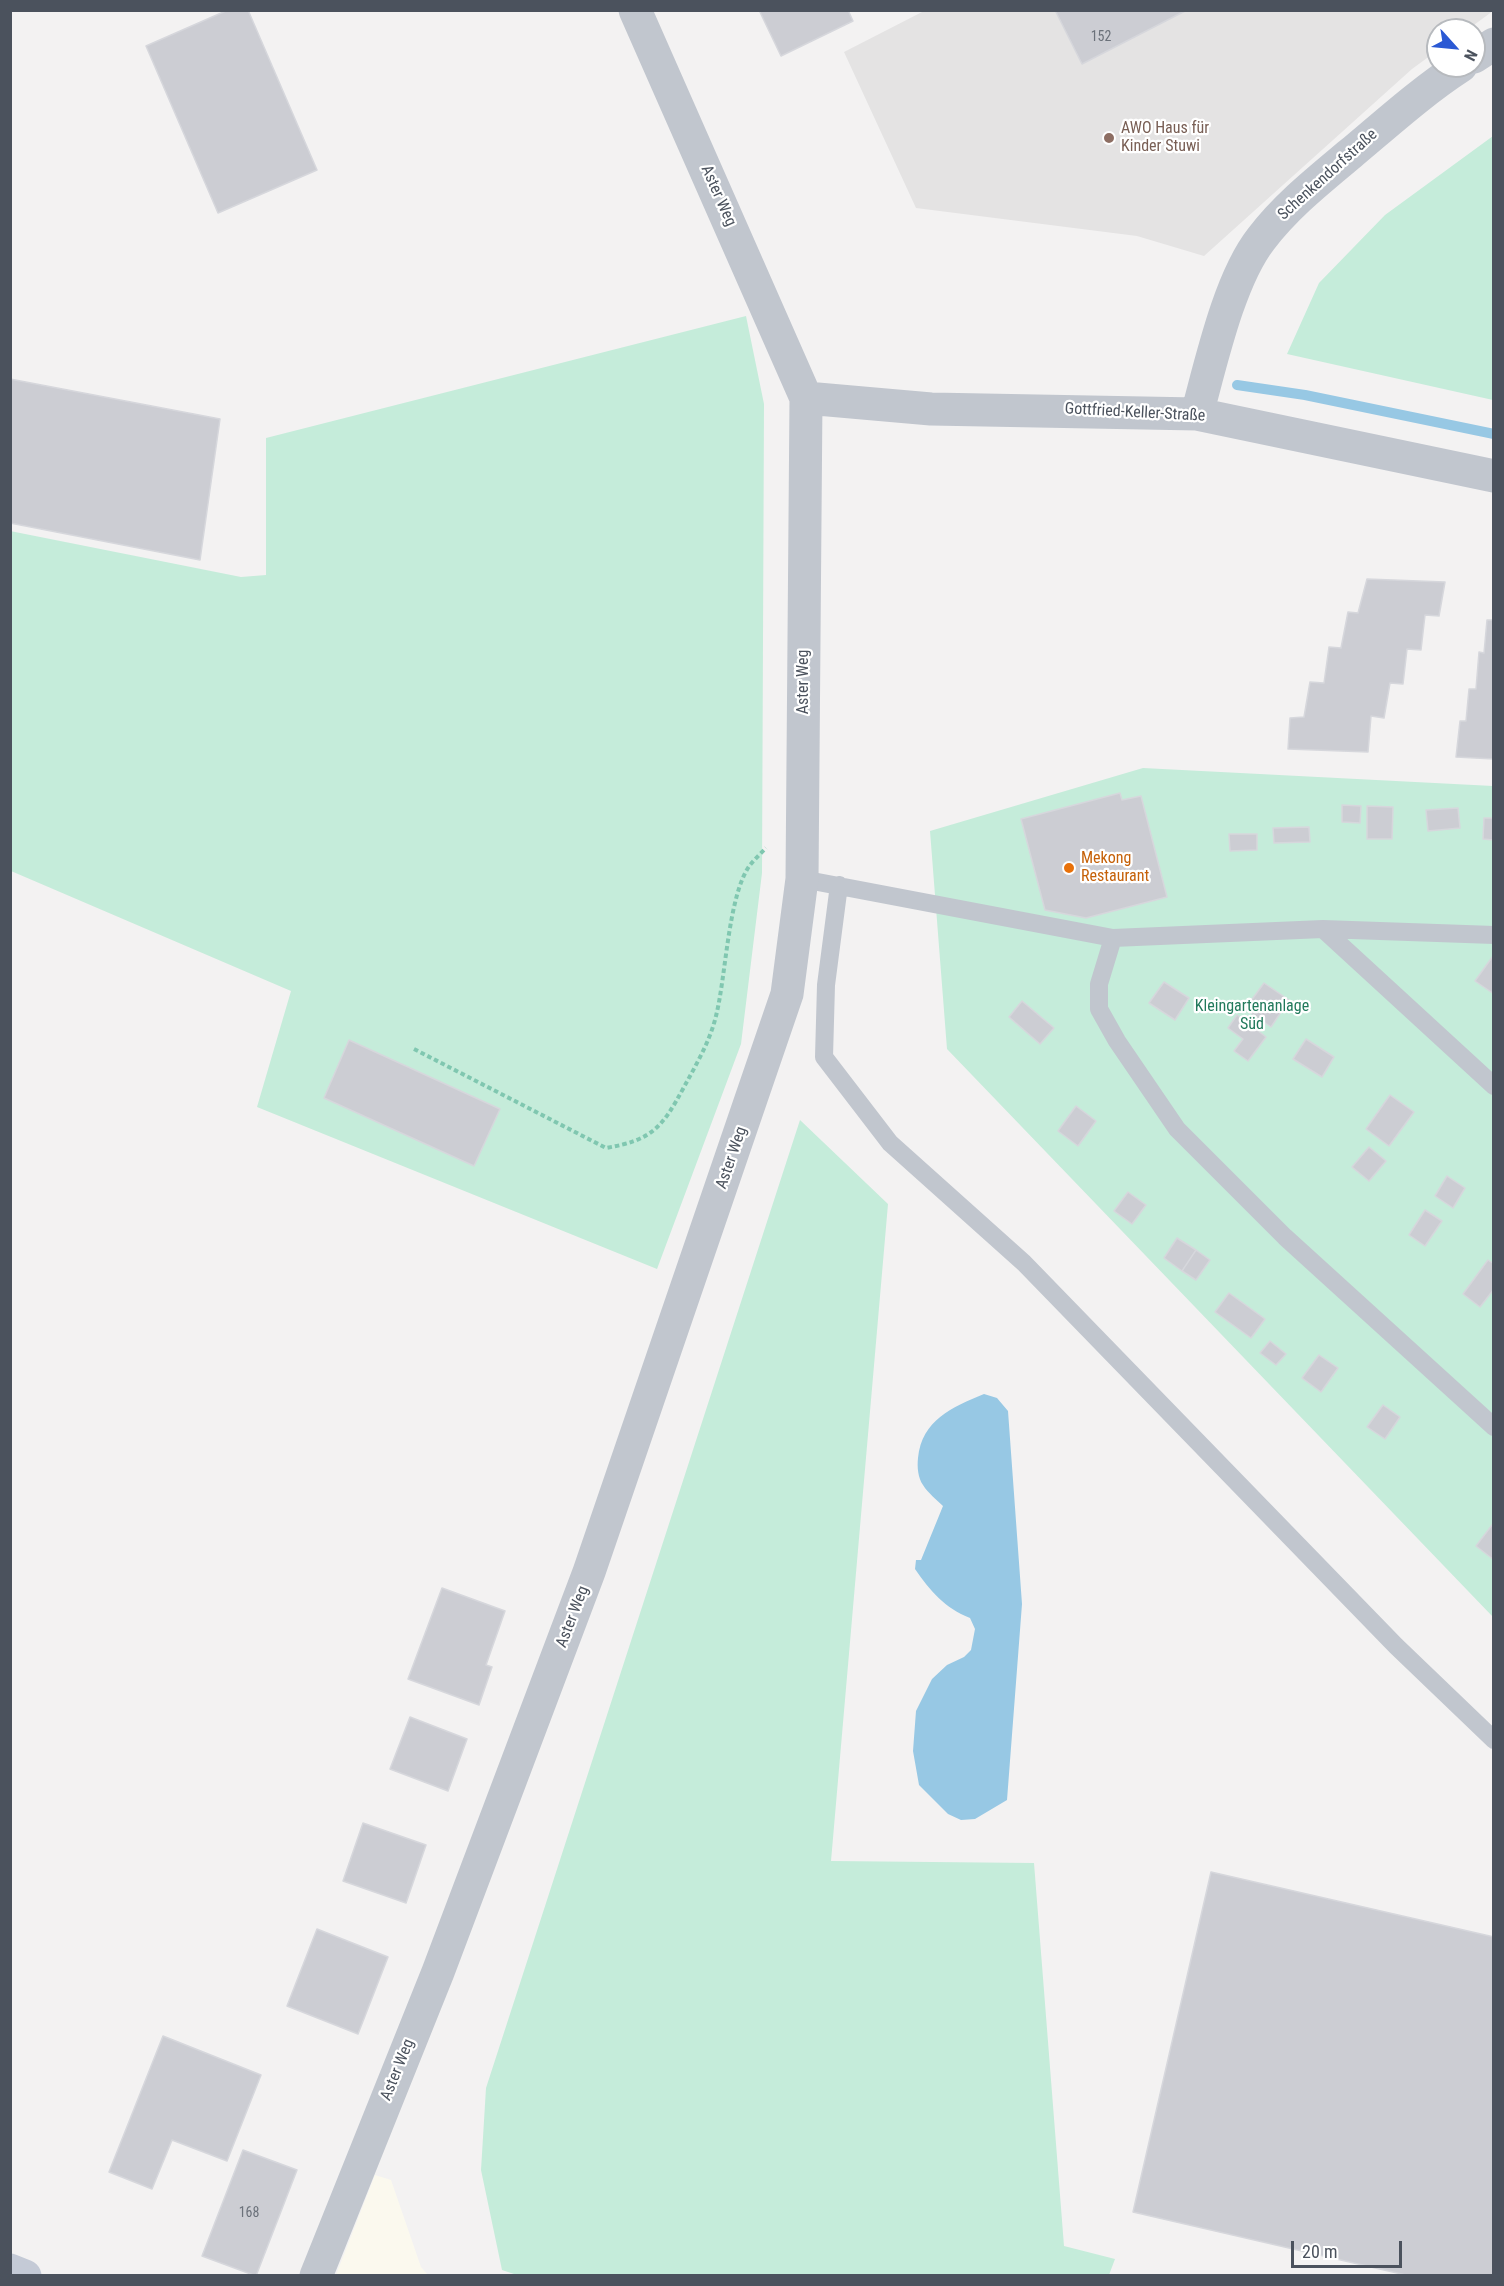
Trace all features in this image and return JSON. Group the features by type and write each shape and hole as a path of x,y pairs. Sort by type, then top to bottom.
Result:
{"main road":[{"path":"10,2270 25,2276"}],"street":[{"name":"Aster Weg","path":"316,2276 438,1972 589,1572 787,994 802,879 806,398 635,10"},
{"name":"Schenkendorfstraße","path":"1197,414 1218,336 1239,281 1260,240 1299,198 1430,86 1442,78"},
{"name":"Gottfried-Keller-Straße","path":"806,398 931,408 1197,414 1494,476"}],"lane":[{"path":"802,879 1113,938 1323,929 1494,935"},
{"path":"839,885 826,985 824,1057 890,1143 1024,1263 1396,1646 1494,1740"},
{"path":"1323,929 1494,1086"},
{"path":"1113,938 1099,984 1099,1009 1117,1041 1177,1129 1285,1237 1494,1427"}],"path":[{"path":"414,1049 606,1148 635,1143 657,1129 677,1100 702,1053 716,1017 738,888 750,865 767,847 803,836"}],"shaded area":[{"name":"AWO Haus für Kinder Stuwi","path":"924,11 1493,11 1483,18 1426,18 1426,59 1204,256 1137,236 916,208 844,52"},
{"path":"375,2175 391,2180 421,2267 428,2275 336,2275"}],"green space":[{"path":"1493,136 1493,400 1287,354 1319,283 1385,215"},
{"path":"746,316 764,404 762,873 741,1044 657,1269 257,1107 291,991 11,871 10,531 241,577 266,575 266,438"},
{"name":"Kleingartenanlage Süd","path":"1143,768 1493,786 1493,1617 947,1049 930,831"},
{"path":"800,1120 888,1204 831,1861 1034,1863 1064,2246 1115,2259 1109,2275 520,2276 502,2270 481,2170 486,2088"}],"water":[{"path":"984,1394 997,1398 1008,1411 1022,1604 1007,1800 975,1819 961,1820 948,1814 919,1785 913,1751 916,1711 932,1679 947,1665 964,1657 971,1650 975,1629 970,1618 939,1598 915,1569 916,1560 921,1560 943,1506 921,1482 918,1461 921,1445 932,1424 950,1410"}],"building":[{"path":"228,10 248,10 317,170 218,213 146,46"},
{"path":"759,10 848,10 853,21 781,56"},
{"path":"1055,10 1187,10 1082,64"},
{"path":"10,379 220,419 200,560 10,523"},
{"path":"1367,579 1445,582 1439,616 1425,615 1421,650 1407,649 1403,684 1390,683 1384,718 1371,716 1368,752 1288,749 1290,718 1304,717 1310,682 1324,683 1329,647 1341,648 1348,612 1358,613"},
{"path":"1487,620 1494,620 1494,759 1456,757 1460,721 1466,721 1469,689 1476,689 1479,652 1484,653"},
{"path":"1120,793 1122,800 1141,796 1167,897 1086,918 1045,910 1021,819"},
{"path":"1342,805 1361,806 1360,823 1342,822"},
{"path":"1367,806 1393,807 1392,839 1367,839"},
{"path":"1458,808 1460,828 1428,831 1426,810"},
{"path":"1484,818 1494,818 1494,840 1483,839"},
{"path":"1309,827 1310,842 1274,843 1273,828"},
{"path":"1229,834 1257,834 1257,850 1230,851"},
{"path":"1494,957 1494,994 1475,981"},
{"path":"1164,982 1189,998 1175,1020 1149,1003"},
{"path":"1264,983 1289,1000 1271,1027 1245,1009"},
{"path":"1022,1001 1054,1028 1040,1044 1009,1017"},
{"path":"1237,1015 1266,1037 1248,1061 1234,1051 1243,1039 1228,1028"},
{"path":"1306,1039 1334,1057 1322,1077 1293,1059"},
{"path":"349,1040 500,1109 474,1166 324,1098"},
{"path":"1390,1095 1414,1112 1389,1146 1366,1129"},
{"path":"1076,1106 1096,1121 1078,1146 1058,1131"},
{"path":"1369,1147 1386,1161 1369,1181 1352,1167"},
{"path":"1447,1176 1465,1188 1453,1208 1435,1196"},
{"path":"1128,1192 1146,1205 1132,1224 1114,1211"},
{"path":"1425,1210 1442,1221 1425,1246 1409,1235"},
{"path":"1177,1238 1196,1250 1182,1271 1164,1258"},
{"path":"1196,1250 1210,1260 1196,1280 1182,1271"},
{"path":"1488,1260 1494,1264 1494,1289 1480,1307 1463,1294"},
{"path":"1229,1293 1265,1319 1251,1338 1215,1312"},
{"path":"1270,1341 1286,1354 1276,1365 1260,1353"},
{"path":"1319,1355 1338,1368 1321,1392 1302,1378"},
{"path":"1383,1405 1400,1417 1385,1439 1367,1427"},
{"path":"1492,1525 1494,1526 1494,1560 1476,1546"},
{"path":"442,1588 505,1611 486,1665 492,1667 479,1705 408,1679"},
{"path":"410,1717 467,1739 448,1791 390,1769"},
{"path":"363,1823 426,1845 406,1903 343,1881"},
{"path":"1211,1872 1494,1937 1494,2276 1410,2276 1133,2212"},
{"path":"317,1929 388,1957 358,2034 287,2006"},
{"path":"163,2036 261,2075 227,2161 172,2140 152,2189 109,2172"},
{"path":"243,2150 297,2170 256,2276 202,2256"}],"waterway":[{"path":"1237,385 1305,395 1494,434"}],"place":[{"name":"AWO Haus für Kinder Stuwi","path":"1109,138"},
{"name":"Mekong Restaurant","path":"1069,868"}]}
